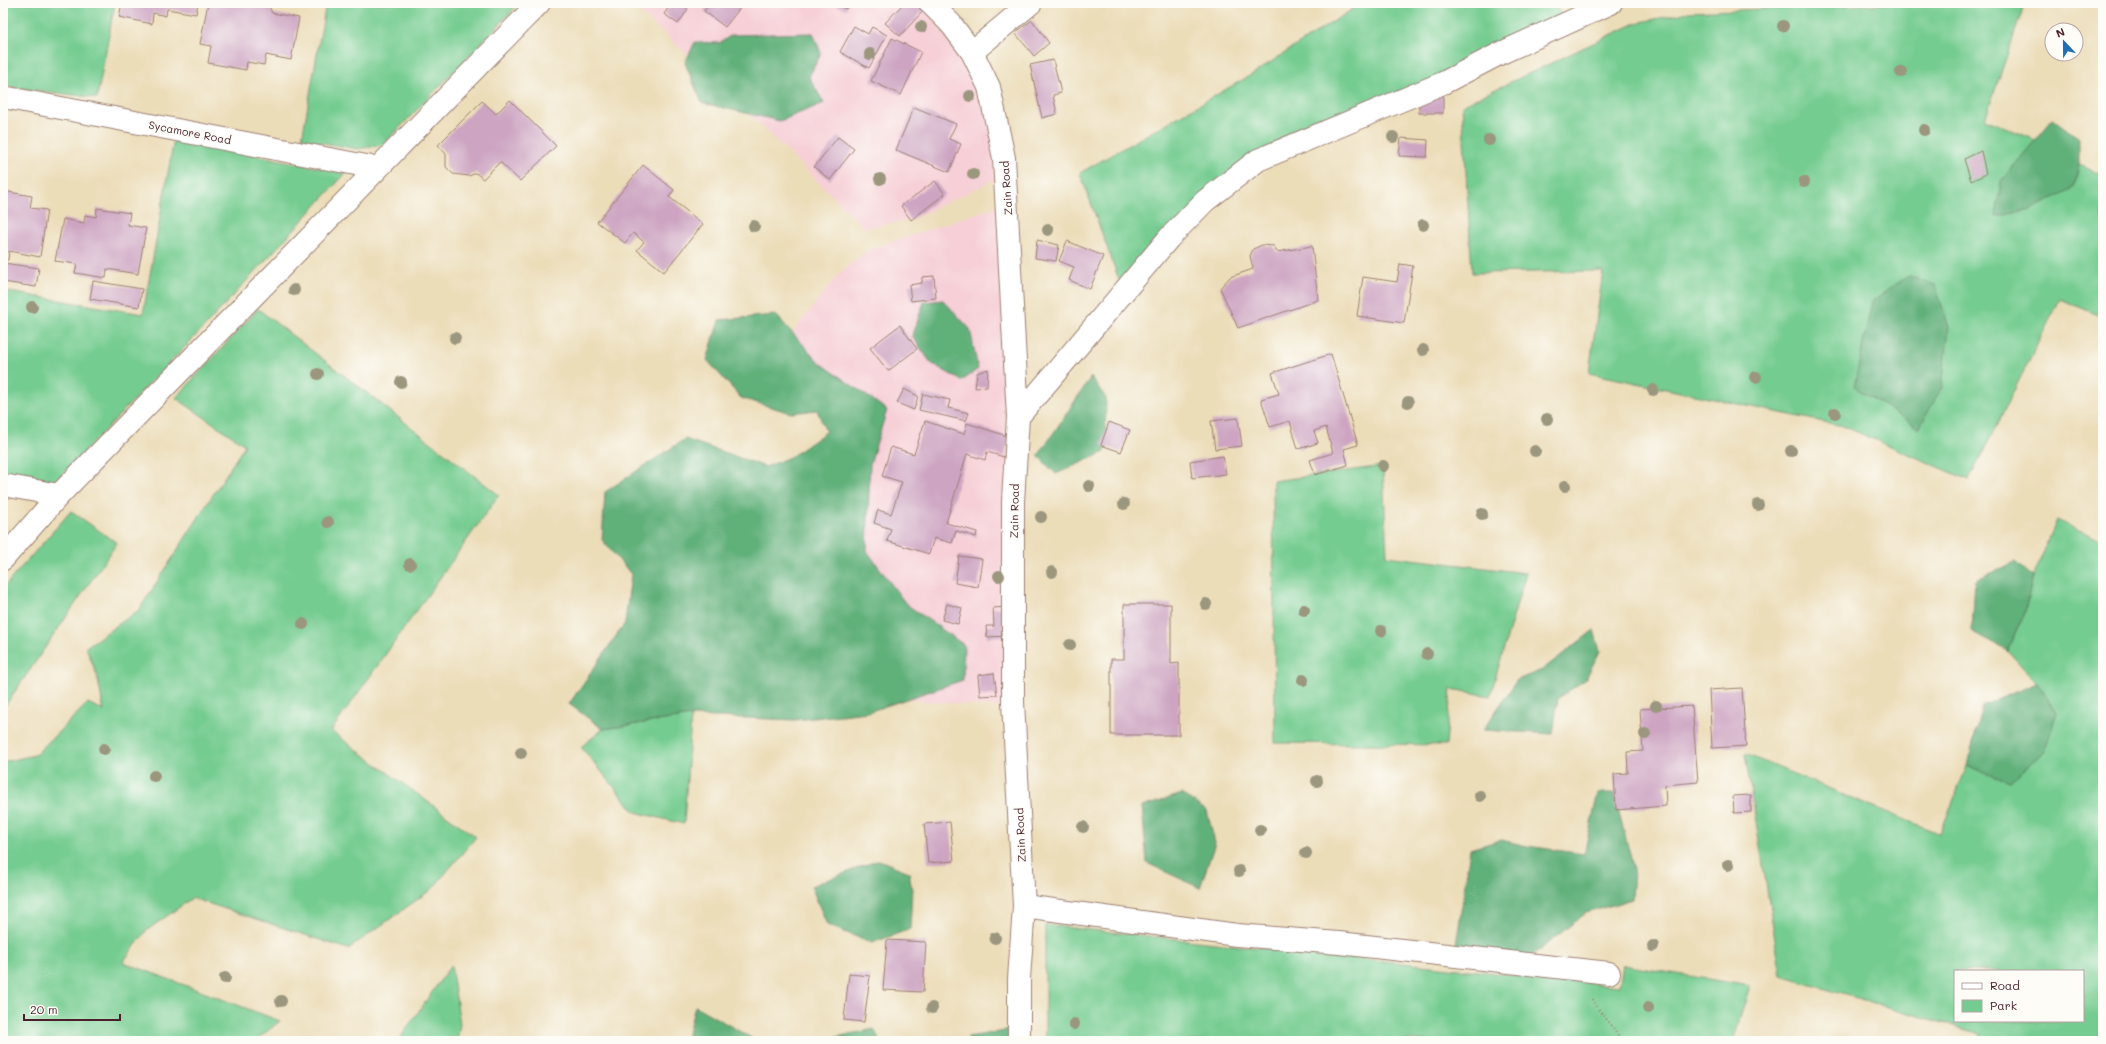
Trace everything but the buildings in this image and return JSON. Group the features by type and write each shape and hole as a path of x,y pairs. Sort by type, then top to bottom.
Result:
{"street":[{"path":"3,559 59,495 539,3"},
{"name":"Zain Road","path":"930,3 951,24 972,52 989,87 1004,158 1018,417 1013,501 1013,695 1024,906 1019,979 1019,1041"},
{"path":"972,52 1031,3"},
{"path":"1018,417 1169,238 1205,201 1258,160 1443,83 1499,54 1611,3"},
{"name":"Sycamore Road","path":"3,97 377,168"},
{"path":"3,485 59,495"},
{"path":"1024,906 1237,935 1339,943 1609,973"}],"path":[{"path":"1581,970 1598,1009 1614,1028 1621,1041"}],"shaded area":[{"path":"630,3 921,3 983,87 1001,176 911,220 865,228 708,73"},
{"path":"999,206 1015,709 904,699 828,529 886,410 819,362 792,333 838,275 868,250"}],"green space":[{"path":"3,3 115,3 97,98 3,86"},
{"path":"326,3 505,3 517,6 383,145 357,149 302,139"},
{"path":"1362,3 1554,3 1570,27 1255,158 1123,291 1080,173 1251,75"},
{"path":"1907,3 2025,3 1985,119 2036,140 2001,181 2074,188 2079,164 2103,174 2103,317 2060,299 1969,480 1843,426 1589,373 1603,271 1472,273 1462,105 1636,23 1689,12"},
{"path":"813,33 821,53 809,77 824,103 780,121 702,103 685,63 695,42 719,43 732,35"},
{"path":"2053,119 2079,138 2079,164 2074,188 2031,209 1996,217 2001,181"},
{"path":"174,139 346,173 207,324 55,482 3,473 3,291 143,314"},
{"path":"1908,276 1935,285 1949,327 1942,387 1919,428 1854,387 1872,301"},
{"path":"943,300 970,329 978,369 962,381 931,363 912,336 924,302"},
{"path":"258,309 499,495 331,731 476,837 432,889 348,949 192,898 146,931 123,962 280,1021 255,1041 3,1041 3,762 35,755 88,703 104,711 97,675 86,647 139,610 245,445 176,398"},
{"path":"776,315 819,362 887,410 870,464 867,551 906,604 964,645 963,680 868,712 795,720 691,716 603,729 569,704 625,623 631,574 602,540 605,492 685,439 766,467 792,456 826,432 817,410 791,413 741,398 707,360 719,320"},
{"path":"1091,377 1106,398 1105,452 1056,474 1038,456"},
{"path":"1383,466 1387,556 1526,573 1490,696 1451,689 1446,745 1275,743 1273,481"},
{"path":"71,511 117,543 3,709 3,588"},
{"path":"2057,520 2103,541 2103,1041 1980,1041 1981,1034 1781,976 1745,754 1940,834 1967,766 2010,781 2057,712 2037,683 2007,650 2024,614 2033,577"},
{"path":"2016,562 2033,577 2024,614 2007,650 1972,631 1975,580"},
{"path":"1594,630 1600,651 1585,680 1558,698 1553,734 1483,730 1517,680 1542,670"},
{"path":"2037,683 2057,712 2044,753 2010,781 1967,766 1982,706"},
{"path":"691,716 684,824 635,812 581,747 603,729"},
{"path":"1598,793 1614,793 1634,870 1632,899 1586,913 1524,962 1456,945 1470,849 1501,840 1527,846 1584,854"},
{"path":"1182,794 1207,811 1215,843 1200,888 1147,863 1142,807"},
{"path":"879,860 909,872 912,890 910,929 872,943 827,925 811,886"},
{"path":"1045,925 1619,986 1623,965 1750,986 1733,1041 1045,1041"},
{"path":"451,965 460,1024 457,1041 398,1041"},
{"path":"695,1006 757,1041 686,1041"},
{"path":"1023,1028 1023,1041 968,1041 968,1037"},
{"path":"874,1029 880,1041 817,1041"}]}
